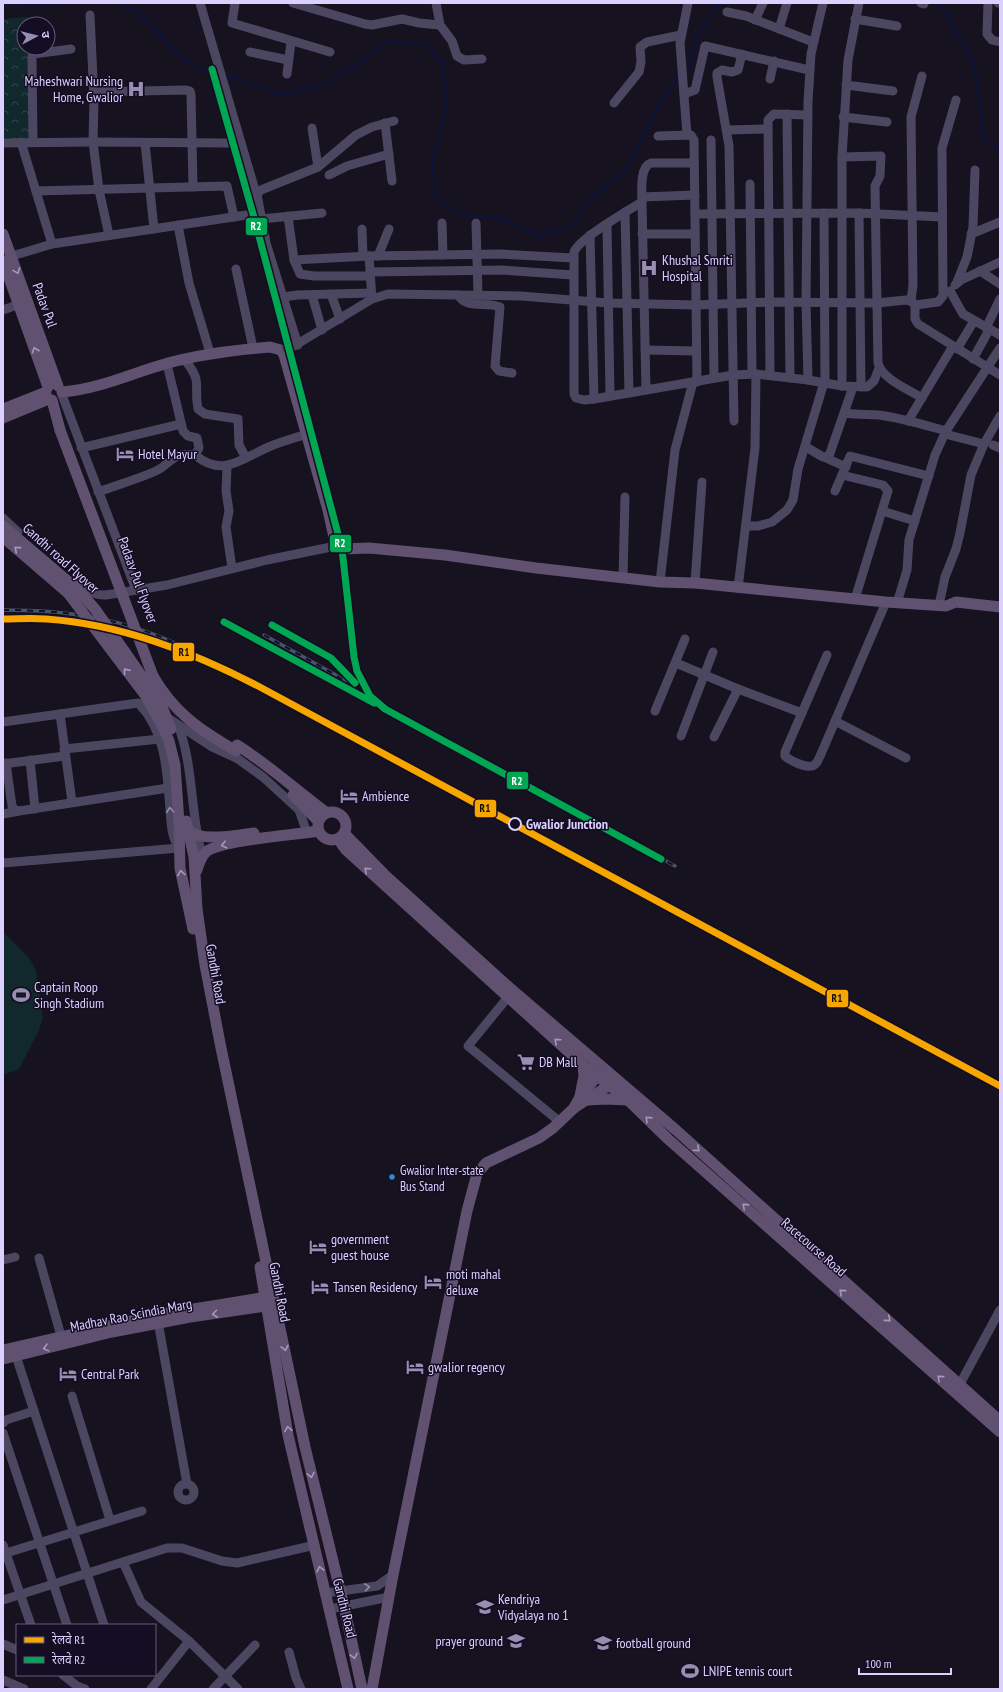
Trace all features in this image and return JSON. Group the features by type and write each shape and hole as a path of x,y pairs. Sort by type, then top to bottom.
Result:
{"main road":[{"name":"Padav Pul","path":"3,234 7,259 55,394"},
{"path":"3,409 55,394 94,388 167,364 210,353 253,348 290,347"},
{"path":"290,347 284,355 307,434 336,546 342,549 369,548 446,555 660,582 695,583 891,603 943,605 956,602 1000,607"},
{"path":"3,418 55,394"},
{"name":"Padaav Pul Flyover","path":"55,394 63,428 153,676 166,697 182,714 201,729 236,748 260,766 289,791 304,811"},
{"name":"Gandhi road Flyover","path":"3,526 78,590 95,609 161,704 177,746 181,769 184,824 179,848"},
{"name":"Gandhi road Flyover","path":"3,537 68,593 145,695 169,741 175,765 184,824"},
{"path":"943,605 952,609 1000,615"},
{"name":"Padaav Pul Flyover","path":"236,748 251,753 327,813"},
{"path":"196,871 202,855 208,850 318,826 327,813 337,813 344,819 346,828 341,836 333,840 324,838 318,826 304,811"},
{"path":"184,824 198,836 243,834 318,826"},
{"path":"184,824 196,871 197,909 205,965 271,1301 315,1492 344,1606 362,1689"},
{"path":"341,836 346,850 583,1065 600,1072"},
{"path":"341,836 611,1081 583,1099 560,1122 540,1138 486,1163 477,1174 467,1211 393,1575 372,1689"},
{"name":"Gandhi Road","path":"179,848 180,868 187,898 206,1007 271,1301 272,1330 288,1435 348,1689"},
{"path":"583,1065 583,1099"},
{"path":"583,1099 600,1072"},
{"name":"Racecourse Road","path":"611,1081 668,1140 958,1387 1000,1420"},
{"name":"Racecourse Road","path":"611,1081 958,1387 1000,1432"},
{"path":"583,1099 628,1100"},
{"name":"Madhav Rao Scindia Marg","path":"158,1319 241,1311 271,1301"},
{"name":"Madhav Rao Scindia Marg","path":"3,1350 62,1340 158,1319 271,1301"},
{"path":"241,1311 259,1316 272,1330"},
{"name":"Madhav Rao Scindia Marg","path":"3,1359 62,1340"}],"street":[{"path":"200,3 257,197 266,243 283,298 290,347 340,319 372,296"},
{"path":"235,3 232,23 291,42 330,52"},
{"path":"293,3 365,24 372,25 402,19 419,23 440,25"},
{"path":"436,3 440,25 449,36 459,58 482,59"},
{"path":"687,135 681,39 688,3"},
{"path":"755,20 763,3"},
{"path":"779,29 788,3"},
{"path":"808,380 806,213 809,70 813,42 823,3"},
{"path":"842,386 841,213 843,117 848,60 859,3"},
{"path":"988,3 987,34 992,40 1000,42"},
{"path":"727,12 755,20 813,42"},
{"path":"90,15 94,92 92,142 99,190 109,235"},
{"path":"855,19 897,26"},
{"path":"614,103 639,72 641,62 640,47 647,42 681,39"},
{"path":"287,74 291,42"},
{"path":"684,94 695,90 706,46 809,70"},
{"path":"32,142 33,54 70,49"},
{"path":"250,52 288,60"},
{"path":"734,421 729,146 718,73 722,70 732,72 738,70 742,54"},
{"path":"770,79 774,62"},
{"path":"922,76 911,117 913,303 915,319 918,324 1000,375"},
{"path":"846,85 893,91"},
{"path":"94,92 190,91 193,187"},
{"path":"956,100 942,148 942,216 946,294 960,311 987,329 1000,335"},
{"path":"770,375 766,129 770,116 774,114 808,115"},
{"path":"787,114 790,213 790,378"},
{"path":"843,117 887,122"},
{"path":"257,197 258,192 261,190 318,167 356,135 390,122 389,154 392,181"},
{"path":"312,128 318,167"},
{"path":"727,130 766,129"},
{"path":"658,136 687,135 694,138 696,305 695,382 676,450 660,582"},
{"path":"711,140 714,378"},
{"path":"21,142 52,244"},
{"path":"3,143 228,143"},
{"path":"145,143 148,188 154,229"},
{"path":"330,176 347,166 389,154"},
{"path":"695,195 642,200 576,246 573,258 574,394 579,399 594,399 610,395 733,375 770,375 842,386 857,387 871,385 879,368 875,186 880,176 881,156 842,157"},
{"path":"646,390 642,234 643,174 648,164 694,163"},
{"path":"283,298 331,294 372,296 388,294 478,295 644,304 696,305 751,302 877,304 938,302 957,282 967,257 971,234 975,170"},
{"path":"738,588 755,448 751,302 750,184"},
{"path":"36,191 227,186 234,217"},
{"path":"625,212 629,393"},
{"path":"7,259 52,244 109,235 234,217 288,216 322,213"},
{"path":"746,526 758,526 772,522 787,510 793,500 798,469 806,447 826,374 824,213"},
{"path":"695,214 859,213 942,216"},
{"path":"826,458 829,456 845,413 857,387 860,304 859,213"},
{"path":"288,216 297,272 304,276 477,270 523,270 573,275"},
{"path":"971,234 1000,222"},
{"path":"442,223 443,255"},
{"path":"476,223 478,295"},
{"path":"178,225 189,283 210,353"},
{"path":"607,225 610,395"},
{"path":"362,229 370,256 372,296"},
{"path":"370,256 389,229"},
{"path":"642,234 694,234"},
{"path":"590,235 590,301 594,399"},
{"path":"294,260 370,256 477,254 573,258"},
{"path":"957,282 1000,262"},
{"path":"236,269 253,348"},
{"path":"980,271 1000,284"},
{"path":"331,294 340,319"},
{"path":"312,295 322,330"},
{"path":"458,295 461,300 466,303 500,307 495,366 499,371 512,373"},
{"path":"973,359 1000,300"},
{"path":"3,310 23,302"},
{"path":"908,421 955,347 974,321"},
{"path":"828,655 802,713 785,756 788,759 807,766 812,766 817,763 835,721 907,570 909,540 929,476 946,433 1000,348"},
{"path":"645,350 696,351"},
{"path":"184,359 192,369 198,382 198,409 205,414 238,419 239,445 246,458"},
{"path":"167,364 184,433 188,436 197,438 199,448 195,455"},
{"path":"879,368 888,377 922,398"},
{"path":"55,394 81,448 136,590"},
{"path":"845,413 879,415 908,421 992,446"},
{"path":"943,605 944,577 956,549 971,475 992,446 1000,416"},
{"path":"81,448 181,424"},
{"path":"98,492 158,470 177,456 195,455 204,462 227,467 271,446 307,434"},
{"path":"806,447 826,458 844,471 882,485 888,491 856,599"},
{"path":"835,491 850,456 929,476"},
{"path":"227,467 226,491 229,511 226,527 232,568"},
{"path":"695,583 702,482"},
{"path":"623,578 625,497"},
{"path":"882,511 915,521"},
{"path":"3,518 47,558 88,591 100,595 167,585 232,568 336,546"},
{"path":"655,711 676,663 684,639"},
{"path":"681,736 713,652"},
{"path":"676,663 738,690 802,713"},
{"path":"714,738 738,690"},
{"path":"3,863 179,848 172,832 168,788 160,739 156,726 149,714 138,703"},
{"path":"3,722 138,703 153,707 212,747 238,759 263,777 304,811 305,827"},
{"path":"60,714 72,802"},
{"path":"835,721 906,758"},
{"path":"178,725 185,754 202,855"},
{"path":"19,811 15,810 12,806 4,763 160,739"},
{"path":"30,760 35,809"},
{"path":"3,814 168,788"},
{"path":"508,997 468,1046 560,1122"},
{"path":"3,1260 15,1257"},
{"path":"39,1258 62,1340"},
{"path":"958,1387 1000,1310"},
{"path":"158,1319 188,1484"},
{"path":"16,1356 104,1624"},
{"path":"72,1396 110,1520"},
{"path":"3,1423 6,1420 34,1411"},
{"path":"3,1433 41,1542 67,1624"},
{"path":"30,1624 4,1551 41,1542 142,1511"},
{"path":"3,1600 87,1572 174,1547 222,1561 237,1563 314,1545"},
{"path":"123,1562 136,1595 141,1602 190,1641 238,1689"},
{"path":"326,1593 339,1590 377,1586 393,1575"},
{"path":"330,1609 389,1597"},
{"path":"151,1689 190,1641"},
{"path":"3,1644 16,1650"},
{"path":"213,1689 255,1645"},
{"path":"289,1652 296,1678 301,1689"},
{"path":"64,1676 85,1689"},
{"path":"3,1680 24,1689"}],"green space":[{"path":"16,18 16,56 28,56 31,140 3,141 3,19"},
{"name":"Captain Roop Singh Stadium","path":"3,932 30,959 36,971 43,1018 39,1030 19,1069 3,1075"}],"waterway":[{"path":"3,5 76,3"},
{"path":"117,3 127,6 136,12 175,51 194,67 218,73"},
{"path":"685,72 689,70 694,43 717,5 723,3"},
{"path":"940,3 973,61 980,100 983,138 1000,150"},
{"path":"224,74 280,95 322,85 361,62 386,42 424,44 442,61 446,106 432,162 437,199 463,215 501,219 541,236 571,227 588,201 628,168 647,127 676,78 680,76"}],"railway":[{"path":"212,69 255,221 342,549 354,657 357,671 370,696 385,709 661,859"},
{"path":"3,610 27,610 94,617 136,628 180,645"},
{"path":"224,622 374,703"},
{"path":"272,625 331,658 355,683"},
{"path":"264,635 334,674 353,687"},
{"path":"657,856 675,866"}],"rail line":[{"name":"R2","path":"212,69 255,221 342,549 354,657 357,671 370,696 385,709 661,859"},
{"name":"R1","path":"3,619 46,619 101,627 129,633 182,651 208,662 258,686 1000,1086"},
{"name":"R2","path":"224,622 374,703"},
{"name":"R2","path":"272,625 331,658 355,683"}],"place":[{"name":"Maheshwari Nursing Home, Gwalior","path":"136,89"},
{"name":"Khushal Smriti Hospital","path":"649,268"},
{"name":"Hotel Mayur","path":"125,454"},
{"name":"Ambience","path":"349,796"},
{"name":"Gwalior Junction","path":"515,824"},
{"name":"Captain Roop Singh Stadium","path":"21,995"},
{"name":"DB Mall","path":"526,1062"},
{"name":"Gwalior Inter-state Bus Stand","path":"392,1177"},
{"name":"government guest house","path":"318,1247"},
{"name":"moti mahal deluxe","path":"433,1282"},
{"name":"Tansen Residency","path":"320,1287"},
{"name":"gwalior regency","path":"415,1367"},
{"name":"Central Park","path":"68,1374"},
{"name":"Kendriya Vidyalaya no 1","path":"485,1607"},
{"name":"prayer ground","path":"516,1641"},
{"name":"football ground","path":"603,1643"},
{"name":"LNIPE tennis court","path":"690,1671"}]}
